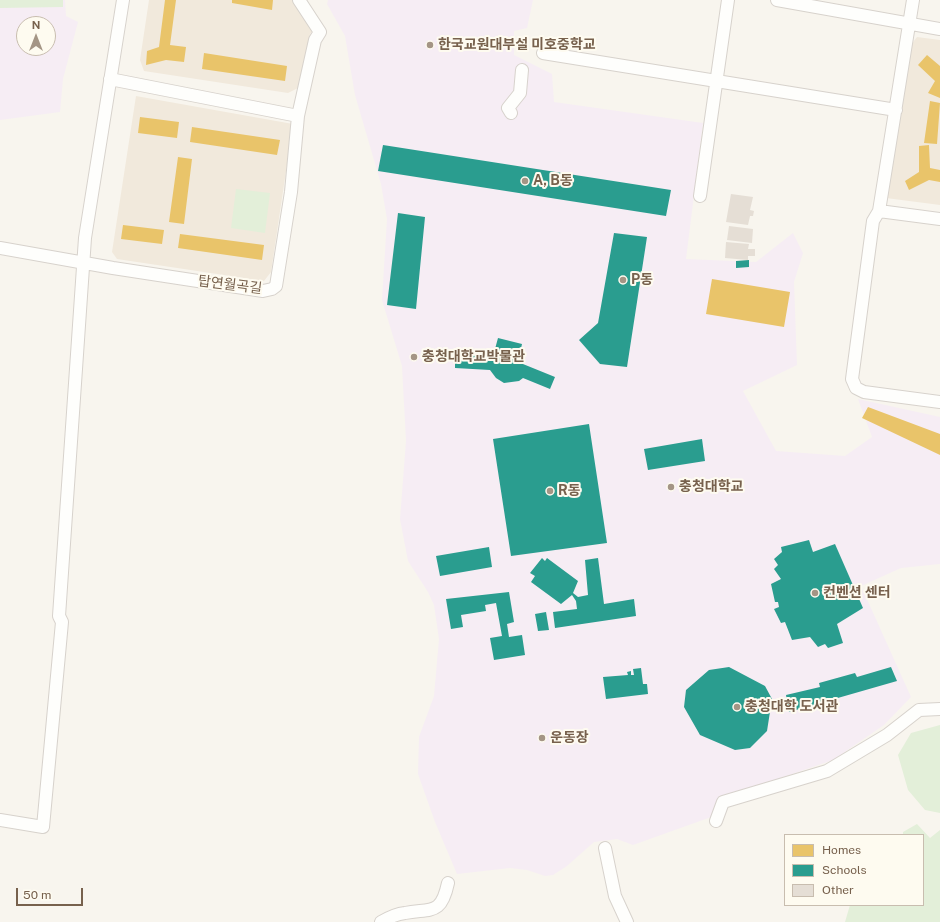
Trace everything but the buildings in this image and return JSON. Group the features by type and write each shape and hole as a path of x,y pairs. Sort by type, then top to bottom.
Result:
{"street":[{"path":"0,820 43,827 62,622 58,616 85,238 123,0"},
{"name":"탑연월곡길","path":"0,248 84,263 264,291 272,290 278,281 290,192 298,116 315,40 320,32 298,0"},
{"path":"700,196 728,0"},
{"path":"777,0 940,29"},
{"path":"912,0 879,211 873,222 852,379 856,388 864,392 940,402"},
{"path":"543,53 896,110"},
{"path":"511,113 508,108 520,93 522,70"},
{"path":"110,79 298,116"},
{"path":"879,211 940,219"},
{"path":"716,821 723,802 826,771 887,735 919,710 940,709"},
{"path":"605,848 615,896 627,922"},
{"path":"381,922 404,913 430,912 442,902 448,883"}],"shaded area":[{"path":"0,0 65,0 66,16 78,22 63,79 60,112 0,120"},
{"path":"149,0 295,0 313,30 310,34 300,87 288,93 144,71 140,60"},
{"name":"충청대학교","path":"328,0 533,0 527,28 514,31 514,55 552,74 554,102 703,123 686,259 756,262 793,233 803,253 794,282 797,365 743,391 776,451 845,456 872,437 858,399 940,417 940,564 901,568 861,586 911,697 884,725 833,760 722,798 714,816 633,845 617,839 594,842 567,866 553,875 545,876 527,870 510,868 457,874 435,822 418,774 419,737 434,696 439,639 434,605 428,592 408,561 400,519 406,441 402,366 382,300 387,219 381,184 355,95 345,36 327,4"},
{"path":"917,37 940,40 940,205 886,198 907,50"},
{"path":"136,96 293,124 271,272 264,281 117,259 112,252"}],"green space":[{"path":"0,0 63,0 63,7 0,8"},
{"path":"236,189 270,193 265,233 231,228"},
{"path":"940,725 940,813 925,810 908,790 898,755 911,733"},
{"path":"917,824 930,838 940,830 940,922 845,922 850,906 924,906 924,834 903,834 903,832"}],"place":[{"name":"한국교원대부설 미호중학교","path":"430,45"},
{"name":"A, B동","path":"525,181"},
{"name":"P동","path":"623,280"},
{"name":"충청대학교박물관","path":"414,357"},
{"name":"충청대학교","path":"671,487"},
{"name":"R동","path":"550,491"},
{"name":"컨벤션 센터","path":"815,593"},
{"name":"충청대학 도서관","path":"737,707"},
{"name":"운동장","path":"542,738"}]}
